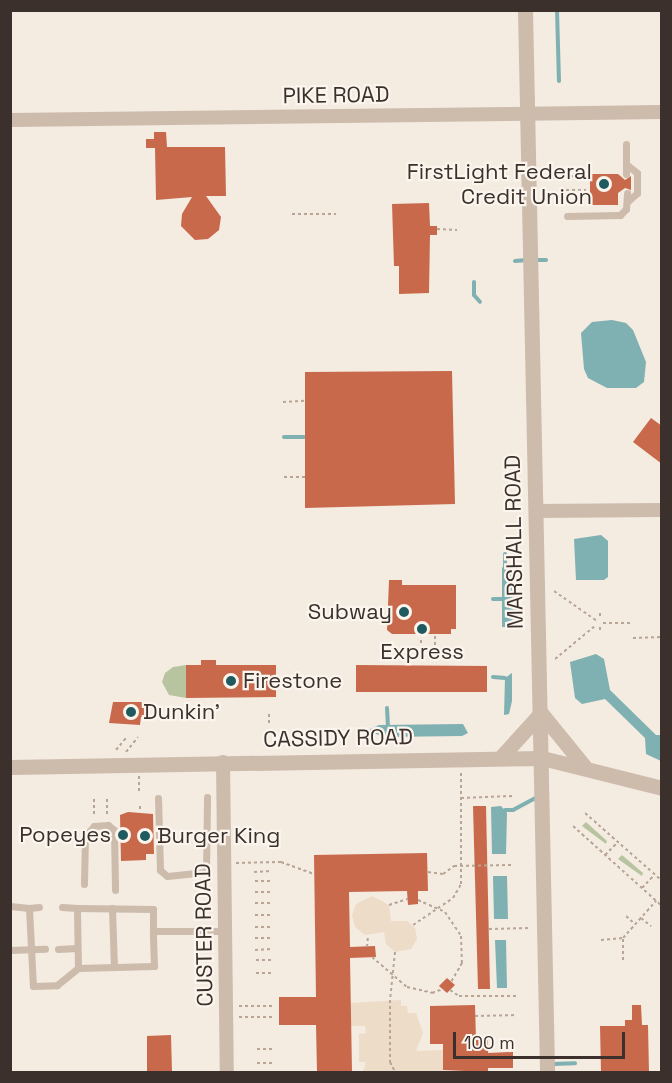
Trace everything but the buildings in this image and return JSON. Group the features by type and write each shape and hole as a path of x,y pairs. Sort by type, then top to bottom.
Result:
{"street":[{"name":"MARSHALL ROAD","path":"525,10 548,1072"},
{"name":"PIKE ROAD","path":"10,120 662,112"},
{"path":"536,511 662,510"},
{"path":"500,758 541,713 584,766"},
{"name":"CASSIDY ROAD","path":"10,767 542,758 584,766 662,788"},
{"name":"CUSTER ROAD","path":"222,762 227,1072"}],"lane":[{"path":"626,144 626,174"},
{"path":"567,216 620,214 627,202 637,193 637,173 626,164"},
{"path":"627,193 627,202"},
{"path":"158,798 160,870 166,876 206,872 207,797"},
{"path":"84,884 84,836 94,826 108,825 114,830 115,891"},
{"path":"10,906 39,907"},
{"path":"29,908 33,986 57,985 78,968 154,966 153,909 62,907"},
{"path":"77,908 78,968"},
{"path":"112,908 114,967"},
{"path":"153,931 225,931"},
{"path":"58,949 77,948"},
{"path":"10,950 45,949"}],"path":[{"path":"528,180 586,175"},
{"path":"566,190 586,190"},
{"path":"292,214 336,214"},
{"path":"437,229 457,230"},
{"path":"283,402 305,401"},
{"path":"284,477 305,477"},
{"path":"554,591 598,620 600,613"},
{"path":"603,623 632,623"},
{"path":"555,659 598,626 600,633"},
{"path":"421,634 421,656"},
{"path":"435,636 435,656"},
{"path":"633,638 662,637"},
{"path":"269,714 269,724"},
{"path":"116,750 127,737"},
{"path":"126,752 138,737"},
{"path":"413,925 458,891 462,866 461,758"},
{"path":"462,798 513,796"},
{"path":"94,799 94,820"},
{"path":"107,799 107,820"},
{"path":"585,813 662,881"},
{"path":"573,826 662,906"},
{"path":"605,855 618,842"},
{"path":"236,863 281,862 314,874"},
{"path":"428,872 443,874 450,867 462,866 514,865"},
{"path":"254,872 271,871"},
{"path":"642,888 654,875"},
{"path":"255,882 271,881"},
{"path":"255,892 272,892"},
{"path":"389,905 408,898"},
{"path":"418,900 438,908 455,921 464,947 462,963 451,982"},
{"path":"623,960 623,938 656,901"},
{"path":"255,903 272,903"},
{"path":"255,915 272,915"},
{"path":"626,916 635,924"},
{"path":"641,918 651,926"},
{"path":"255,927 272,927"},
{"path":"489,929 545,928"},
{"path":"367,947 368,936"},
{"path":"255,938 272,938"},
{"path":"601,940 623,938"},
{"path":"255,950 272,949"},
{"path":"394,952 390,975 390,1062 395,1072"},
{"path":"372,957 390,975 419,992 443,989"},
{"path":"256,960 272,960"},
{"path":"256,973 273,973"},
{"path":"450,990 459,996 516,996"},
{"path":"239,1006 273,1006"},
{"path":"475,1016 517,1015"},
{"path":"239,1017 273,1017"},
{"path":"257,1049 274,1049"},
{"path":"257,1063 274,1063"}],"green space":[{"path":"186,665 186,698 169,695 162,682 165,673 173,667"},
{"path":"586,822 607,841 606,844 582,826"},
{"path":"622,855 643,873 642,876 618,859"}],"shaded area":[{"path":"372,896 389,905 391,921 407,921 415,928 417,939 411,949 395,952 386,944 384,932 365,935 355,927 352,915 356,904"},
{"path":"401,1000 401,1006 407,1006 408,1013 416,1013 423,1033 416,1051 443,1050 443,1072 363,1072 366,1062 359,1062 359,1034 366,1033 365,1026 351,1026 351,1003"}],"water":[{"path":"612,320 626,323 633,330 646,362 644,382 636,388 607,388 588,378 584,369 581,333 592,322"},
{"path":"601,535 608,541 608,577 604,580 576,580 574,539"},
{"path":"502,567 517,576 518,624 511,627 502,627"},
{"path":"596,654 604,659 610,690 656,735 661,735 661,761 646,754 645,738 605,699 582,704 575,698 570,662"},
{"path":"512,673 512,701 509,714 504,715 505,678"},
{"path":"463,724 468,733 462,736 386,737 366,731 379,725"},
{"path":"501,806 507,813 506,854 492,854 491,807"},
{"path":"493,876 507,876 508,919 494,919"},
{"path":"495,940 506,940 507,988 497,988"}],"waterway":[{"path":"557,10 559,81"},
{"path":"515,261 527,260"},
{"path":"535,260 546,260"},
{"path":"474,282 474,295 480,302"},
{"path":"284,437 304,437"},
{"path":"505,554 505,568"},
{"path":"493,599 502,599"},
{"path":"493,677 505,678"},
{"path":"387,708 388,725"},
{"path":"505,810 513,810 537,797"},
{"path":"552,1064 575,1063"}],"place":[{"name":"FirstLight Federal Credit Union","path":"604,184"},
{"name":"Subway","path":"404,612"},
{"name":"Express","path":"422,629"},
{"name":"Firestone","path":"231,681"},
{"name":"Dunkin'","path":"131,712"},
{"name":"Popeyes","path":"123,835"},
{"name":"Burger King","path":"145,836"}]}
